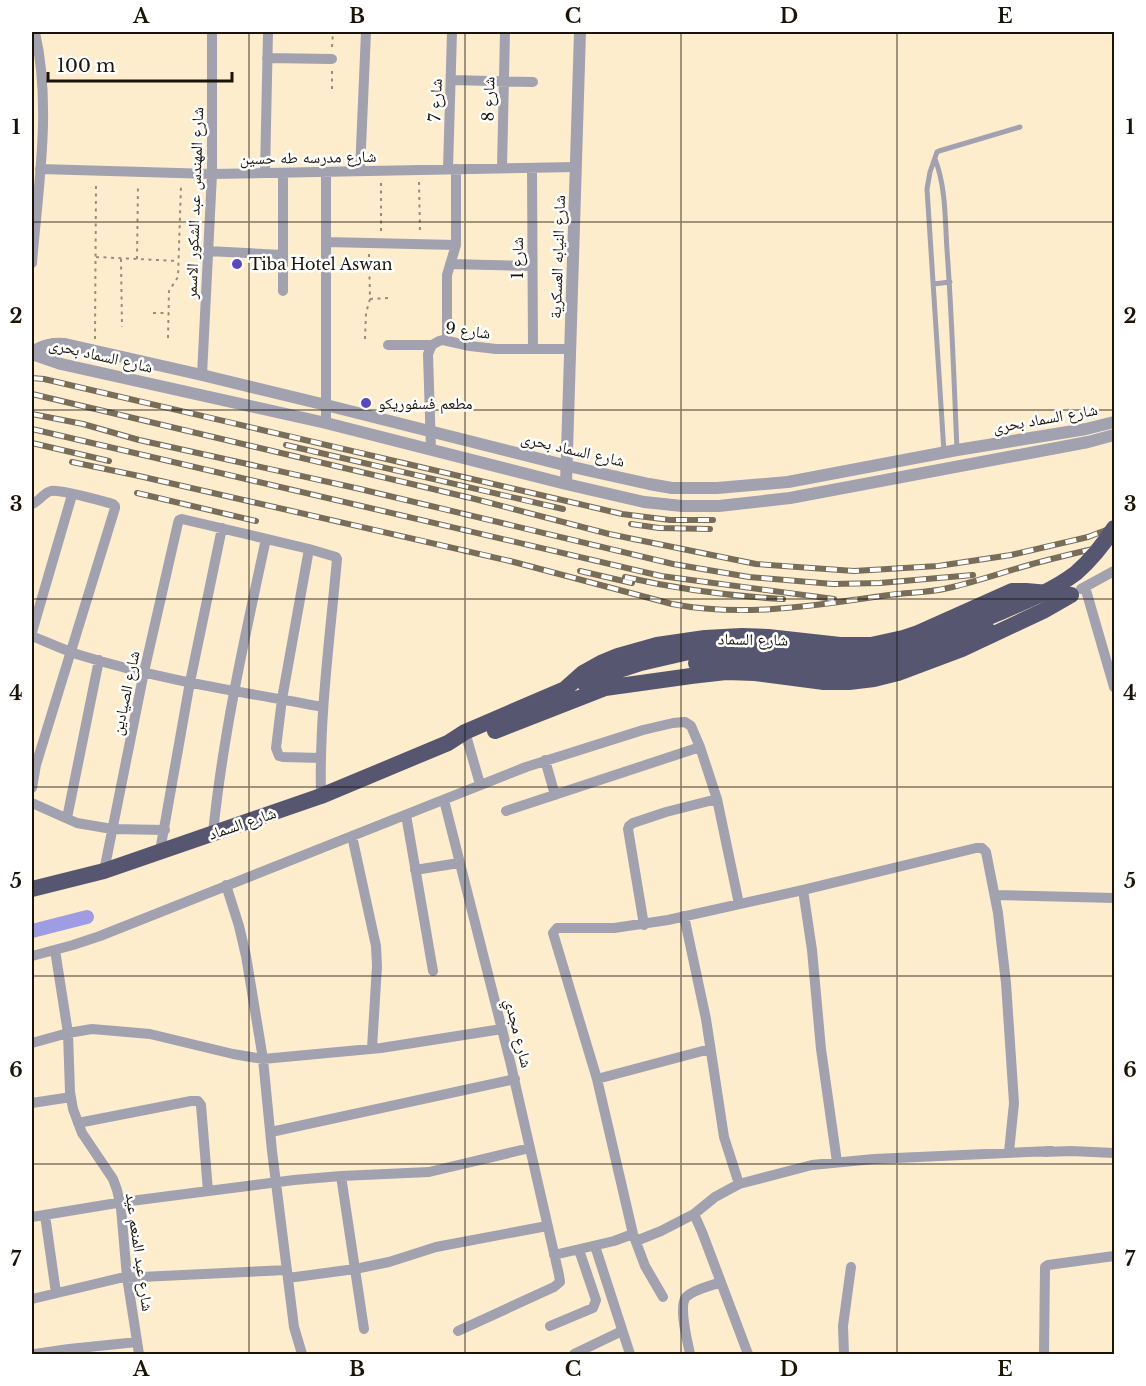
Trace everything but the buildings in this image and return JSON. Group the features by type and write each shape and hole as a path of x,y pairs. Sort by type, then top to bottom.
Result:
{"highway":[{"path":"605,688 695,657 731,648 837,658 867,658 917,646 1051,588 1074,574 1085,564 1103,545 1114,528"},
{"path":"565,689 641,663 695,657 748,660 818,670 872,669 909,662 1017,616 1072,588 1101,565 1114,548"},
{"name":"شارع السماد","path":"467,737 565,689 583,673 601,663 657,645 705,638 742,636 871,645 918,633 1012,591 1078,591"},
{"name":"شارع السماد","path":"32,889 104,871 321,796 448,743 605,688 726,672 824,682 874,679 898,674 962,649 1078,591"}],"street":[{"path":"32,262 40,169 37,131 44,102 35,32"},
{"name":"شارع المهندس عبد الشكور الاسمر","path":"202,375 212,174 212,32"},
{"path":"265,173 268,32"},
{"path":"360,171 366,32"},
{"name":"شارع 7","path":"447,340 447,278 456,245 452,169 452,32"},
{"name":"شارع 8","path":"502,168 505,32"},
{"name":"شارع النيابه العسكرية","path":"566,484 580,32"},
{"path":"267,58 332,59"},
{"path":"451,80 533,82"},
{"name":"شارع مدرسه طه حسين","path":"40,169 212,174 576,167"},
{"name":"شارع 1","path":"532,168 533,349"},
{"path":"326,172 326,423"},
{"path":"282,291 283,173"},
{"path":"326,242 456,245"},
{"path":"208,251 282,255"},
{"path":"450,264 532,266"},
{"name":"شارع 9","path":"431,450 428,354 432,345 439,340 447,340 496,349 571,349"},
{"name":"شارع السماد بحرى","path":"32,353 45,345 65,344 649,484 692,489 788,482 957,450 1087,435 1114,435"},
{"path":"387,345 432,345"},
{"name":"شارع السماد بحرى","path":"32,353 61,364 326,423 566,484 644,501 682,506 719,506 790,498 945,469 1087,435 1114,422"},
{"path":"957,450 959,466"},
{"path":"944,453 945,469"},
{"path":"788,482 790,498"},
{"path":"717,488 719,506"},
{"path":"32,504 40,500 45,493 56,491 113,504 116,508 36,765 32,788"},
{"path":"72,495 32,634 71,652 144,672 234,691 323,706"},
{"name":"شارع الصيادين","path":"104,871 144,672 179,520 222,528"},
{"path":"160,851 190,682 222,528 334,555 337,559 323,706 320,758 321,796"},
{"path":"213,833 217,786 234,691 266,539"},
{"path":"309,549 282,699 276,748 279,756 283,757 320,758"},
{"name":"شارع السماد","path":"1078,591 1114,571"},
{"path":"1078,591 1114,687"},
{"path":"67,818 99,660"},
{"path":"32,956 100,936 545,760 673,723 685,722 691,726 700,747 717,799 739,904"},
{"path":"467,737 480,784"},
{"path":"506,811 700,747"},
{"path":"545,760 555,795"},
{"path":"644,925 629,826 666,812 717,799"},
{"name":"شارع مجدي","path":"444,800 515,1079 560,1282 554,1287 458,1331"},
{"path":"32,803 77,823 112,829 165,830"},
{"path":"406,815 433,971"},
{"path":"352,836 376,946 372,1048"},
{"path":"663,1297 645,1266 634,1237 597,1078 553,933 557,928 614,928 644,925 979,848 984,849 995,895 1006,983 1014,1103 1009,1152"},
{"path":"415,870 459,863"},
{"path":"226,885 246,956 263,1059 294,1327 302,1354"},
{"path":"803,890 812,950 821,1050 837,1162"},
{"path":"995,895 1114,898"},
{"path":"684,916 706,1019 724,1137 739,1184"},
{"name":"شارع عبد المنعم عيد","path":"55,950 68,1033 71,1097 82,1133 113,1179 120,1203 127,1277 139,1354"},
{"path":"32,1043 92,1029 150,1034 263,1059 372,1048 502,1029"},
{"path":"597,1078 710,1048"},
{"path":"270,1132 515,1079"},
{"path":"32,1103 71,1097"},
{"path":"78,1123 198,1101 201,1105 208,1191"},
{"path":"32,1218 120,1203 276,1182 341,1176 429,1173 530,1148"},
{"path":"554,1256 661,1231 694,1214 716,1197 739,1184 791,1169 874,1159 1009,1152 1052,1151 874,1159"},
{"path":"874,1159 1071,1151 1114,1153"},
{"path":"341,1176 364,1329"},
{"path":"694,1214 722,1282 747,1354"},
{"path":"45,1215 56,1293"},
{"path":"32,1299 127,1277 287,1274 355,1269 389,1262 436,1247 547,1226"},
{"path":"595,1246 630,1354"},
{"path":"550,1326 593,1308 597,1300 579,1250"},
{"path":"1044,1354 1045,1267 1114,1256"},
{"path":"844,1354 843,1326 850,1267"},
{"path":"690,1354 684,1322 684,1301 686,1297 695,1292 722,1282"},
{"path":"574,1354 622,1331"},
{"path":"35,1354 70,1352 137,1342"}],"lane":[{"path":"944,453 927,189 930,172 937,152 944,148 1020,128"},
{"path":"935,159 941,174 943,190 950,282 957,450"},
{"path":"933,284 950,282"}],"path":[{"path":"419,170 420,244"},
{"path":"95,351 96,171"},
{"path":"381,171 381,243"},
{"path":"137,259 138,172"},
{"path":"168,338 169,291 178,278 181,173"},
{"path":"365,339 366,313 370,299 369,243"},
{"path":"96,257 178,261"},
{"path":"122,258 122,327"},
{"path":"370,299 389,298"},
{"path":"153,313 169,313"}],"waterway":[{"path":"32,931 87,917"}],"railway":[{"path":"32,378 622,514 670,520 713,520"},
{"path":"32,394 475,499 609,534 756,564 854,571 938,566 1011,555 1088,537 1114,527"},
{"path":"32,414 83,424 139,440 360,489 673,564 749,577 833,584 880,583 973,575"},
{"path":"32,429 661,576 834,599"},
{"path":"32,443 109,461"},
{"path":"286,445 563,509"},
{"path":"72,462 510,561 672,604 699,608 754,610 933,591 1106,546"},
{"path":"137,493 256,521"},
{"path":"631,524 659,528 710,529"},
{"path":"580,571 632,583"},
{"path":"625,577 703,591 783,599"}],"place":[{"name":"Tiba Hotel Aswan","path":"237,264"},
{"name":"مطعم فسفوريكو","path":"366,403"}]}
